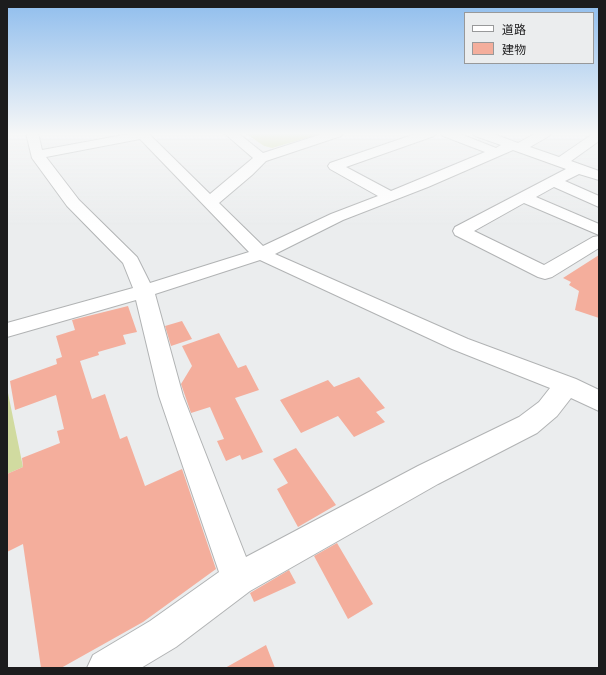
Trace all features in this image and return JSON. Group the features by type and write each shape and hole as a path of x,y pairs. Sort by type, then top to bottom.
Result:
{"street":[{"path":"44,164 73,203 131,261 144,292 171,396 238,579"},
{"path":"172,164 261,254 460,344 567,385 599,401"},
{"path":"209,203 248,172 255,164"},
{"path":"339,164 335,166 391,197"},
{"path":"7,330 144,292 261,254 337,217 391,197 468,164"},
{"path":"570,164 599,176"},
{"path":"579,168 461,231 545,273 599,241"},
{"path":"554,182 599,202"},
{"path":"525,198 599,230"},
{"path":"106,668 163,634 238,579 428,475 528,425 548,409 567,385"}],"green space":[{"path":"7,388 23,467 7,474"}],"building":[{"path":"599,255 599,318 575,310 579,291 569,285 571,282 563,278"},
{"path":"128,306 137,332 123,335 126,344 98,352 99,355 80,361 92,399 105,394 120,439 127,436 145,486 182,469 216,569 143,622 61,668 41,668 23,544 7,552 7,474 23,467 22,458 60,443 57,431 64,429 56,395 15,410 10,381 57,364 56,359 62,357 56,336 75,330 72,320"},
{"path":"182,321 192,339 171,346 165,326"},
{"path":"219,333 238,368 246,365 259,390 235,398 263,452 242,460 240,455 226,461 217,441 224,439 210,407 191,413 181,384 192,366 182,346"},
{"path":"359,377 385,408 376,412 385,422 354,437 338,416 301,433 280,400 328,380 334,387"},
{"path":"296,448 336,505 298,527 277,489 288,483 273,459"},
{"path":"337,543 373,604 348,619 314,556"},
{"path":"289,570 296,583 254,602 250,593"},
{"path":"266,645 275,668 225,668"}]}
